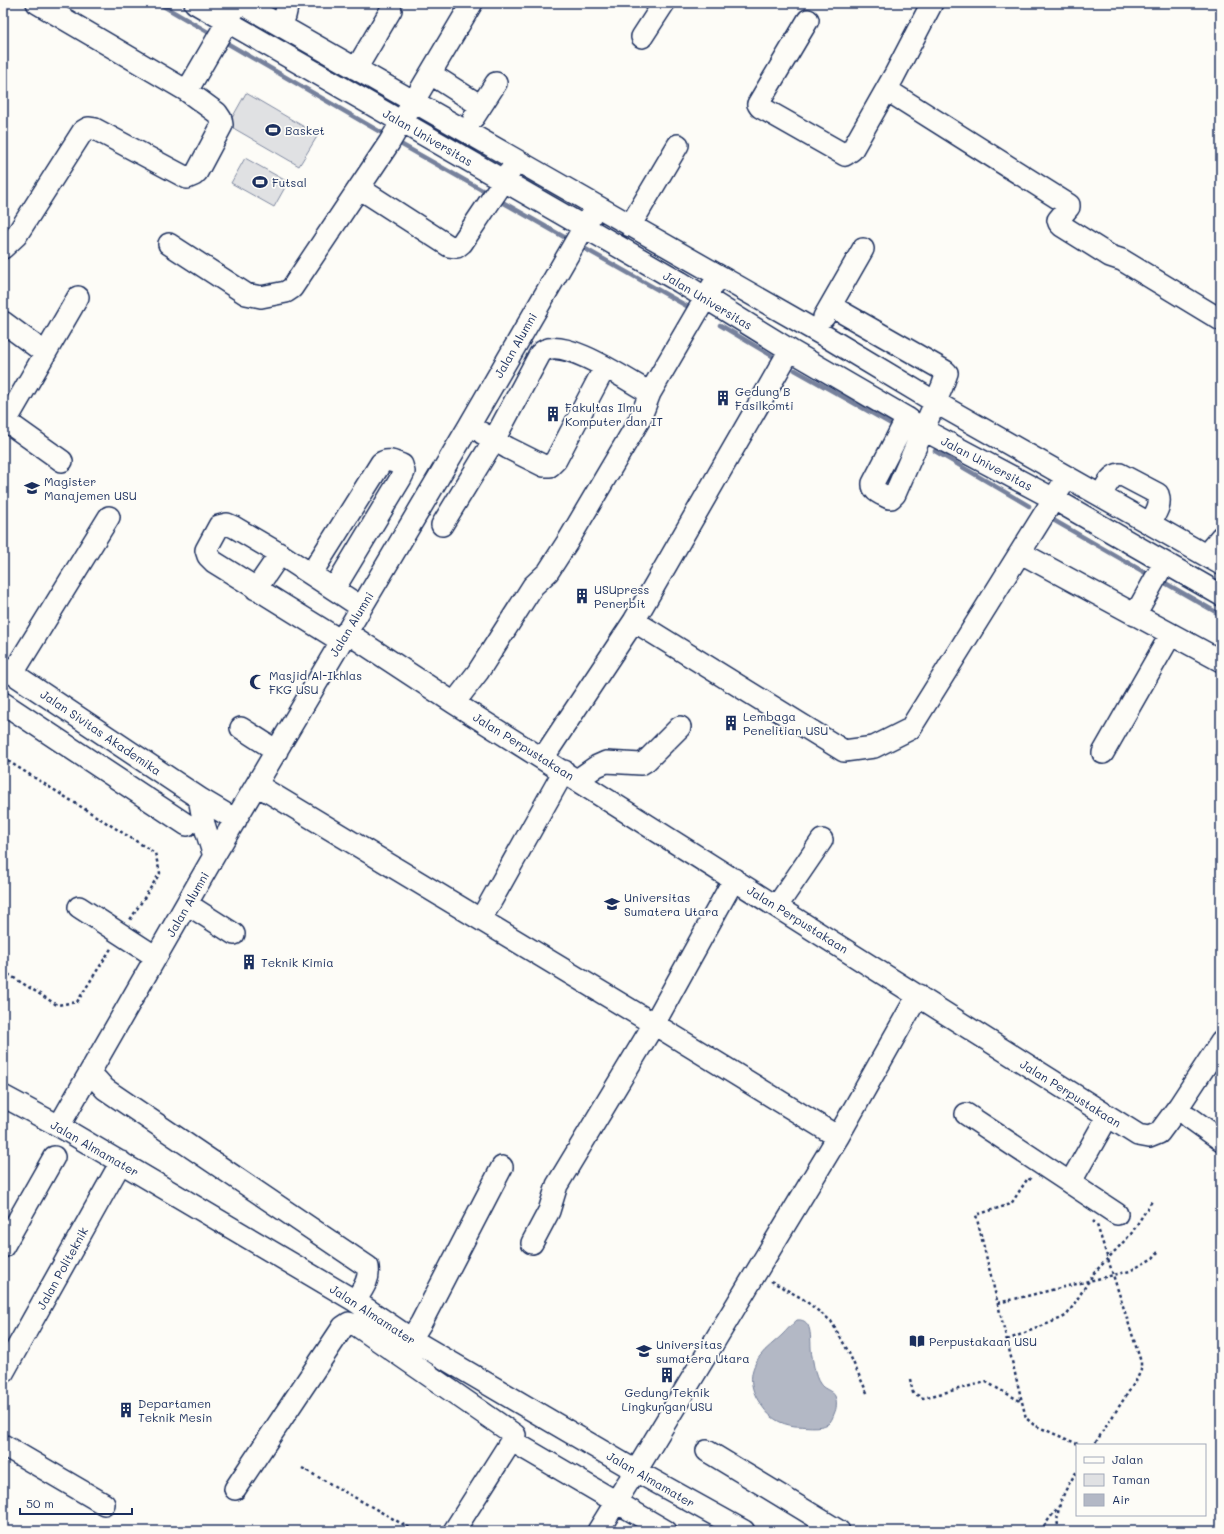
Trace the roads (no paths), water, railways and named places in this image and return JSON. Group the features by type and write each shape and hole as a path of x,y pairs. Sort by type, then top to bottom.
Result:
{"street":[{"path":"4,249 16,236 83,131 88,128 95,129 186,178 194,175 222,125 221,119 217,113 187,91 37,3"},
{"name":"Jalan Universitas","path":"195,3 401,122 496,192 584,227 680,282 790,350 915,424 1046,494 1104,529 1221,595"},
{"path":"187,91 227,21 240,3"},
{"name":"Jalan Universitas","path":"240,3 822,335 935,402 1208,556"},
{"path":"280,25 285,16 288,3"},
{"path":"169,244 246,294 261,297 286,292 292,288 414,102 472,3"},
{"path":"642,37 664,3"},
{"path":"808,20 759,102 760,107 843,155 847,155 852,150 886,90 932,3"},
{"path":"356,69 391,10"},
{"path":"431,74 481,106"},
{"path":"465,131 496,83"},
{"path":"886,90 1069,205 1058,220 1058,223 1062,226 1110,256 1122,260 1221,320"},
{"path":"630,226 678,145"},
{"path":"359,188 449,246 456,247 462,243 517,161"},
{"name":"Jalan Alumni","path":"52,1122 156,957 277,751 348,638 361,607 469,426 596,206"},
{"path":"815,364 831,306 862,249"},
{"path":"680,282 690,260"},
{"path":"454,703 478,672 533,586 542,579 552,566 640,419 650,393 706,298 717,276"},
{"path":"62,461 4,420 78,297"},
{"path":"831,306 945,371 946,376 935,402 915,424"},
{"path":"3,322 45,353"},
{"path":"442,525 494,440 540,354 544,350 548,348 561,348 579,354 650,393"},
{"path":"543,758 634,621 790,350"},
{"path":"469,426 544,466 550,466 556,460 605,368"},
{"path":"311,574 380,463 388,460 402,465 404,472 401,478 334,589"},
{"path":"634,621 844,751 874,747 910,729 1020,553 1046,494 1059,471"},
{"path":"1104,529 1111,479 1115,475 1120,474 1158,494 1160,499 1159,507 1150,523"},
{"path":"8,670 109,517"},
{"name":"Jalan Perpustakaan","path":"280,554 227,524 219,526 206,550 208,556 214,562 256,589 348,638 543,758 1138,1135 1149,1137 1158,1133 1180,1106 1221,1042"},
{"path":"1183,573 1208,556 1221,537"},
{"path":"1020,553 1221,661"},
{"path":"256,589 280,554 361,607"},
{"path":"1135,615 1164,562"},
{"path":"1103,753 1171,634"},
{"name":"Jalan Sivitas Akademika","path":"8,670 200,798 236,820"},
{"path":"3,703 187,825"},
{"path":"77,752 94,727"},
{"path":"481,919 571,776 606,762 641,764 646,761 680,727"},
{"path":"241,728 277,751"},
{"path":"257,785 481,919 838,1137"},
{"path":"200,798 204,824 214,856"},
{"path":"777,906 822,840"},
{"path":"532,1243 549,1211 557,1185 654,1024 734,879"},
{"path":"187,904 234,934"},
{"path":"79,907 156,957"},
{"path":"598,1531 636,1471 838,1137 918,996"},
{"path":"97,1080 105,1089 368,1267 369,1274 367,1282 355,1300"},
{"name":"Jalan Almamater","path":"3,1096 52,1122 355,1300 411,1339 636,1471 744,1531"},
{"path":"1066,1180 1104,1113"},
{"path":"966,1114 1117,1214"},
{"path":"1189,1117 1218,1131"},
{"path":"3,1247 54,1157"},
{"name":"Jalan Politeknik","path":"3,1374 121,1162"},
{"path":"411,1339 421,1323 502,1167"},
{"path":"235,1488 343,1327 349,1323 356,1325 515,1435 454,1531"},
{"path":"512,1441 666,1531"},
{"path":"3,1445 104,1504"},
{"path":"707,1451 839,1531"}],"water":[{"path":"797,1320 803,1320 809,1327 811,1351 818,1381 836,1398 836,1407 833,1417 829,1423 824,1426 795,1426 780,1422 765,1410 758,1400 753,1388 752,1375 756,1362 765,1350"}],"waterway":[{"path":"158,3 213,35"},
{"path":"225,42 382,133"},
{"path":"397,142 489,194"},
{"path":"497,199 564,237"},
{"path":"582,247 692,309"},
{"path":"720,325 779,360"},
{"path":"795,370 893,425"},
{"path":"935,451 1029,506"},
{"path":"1048,517 1151,576"},
{"path":"1160,580 1221,615"}],"place":[{"name":"Basket","path":"273,130"},
{"name":"Futsal","path":"260,182"},
{"name":"Gedung B Fasilkomti","path":"723,398"},
{"name":"Fakultas Ilmu Komputer dan IT","path":"553,414"},
{"name":"Magister Manajemen USU","path":"32,488"},
{"name":"USUpress Penerbit","path":"582,596"},
{"name":"Masjid Al-Ikhlas FKG USU","path":"257,682"},
{"name":"Lembaga Penelitian USU","path":"731,723"},
{"name":"Universitas Sumatera Utara","path":"612,904"},
{"name":"Teknik Kimia","path":"249,962"},
{"name":"Perpustakaan USU","path":"917,1341"},
{"name":"Universitas sumatera Utara","path":"644,1351"},
{"name":"Gedung Teknik Lingkungan USU","path":"667,1375"},
{"name":"Departamen Teknik Mesin","path":"126,1410"}]}
